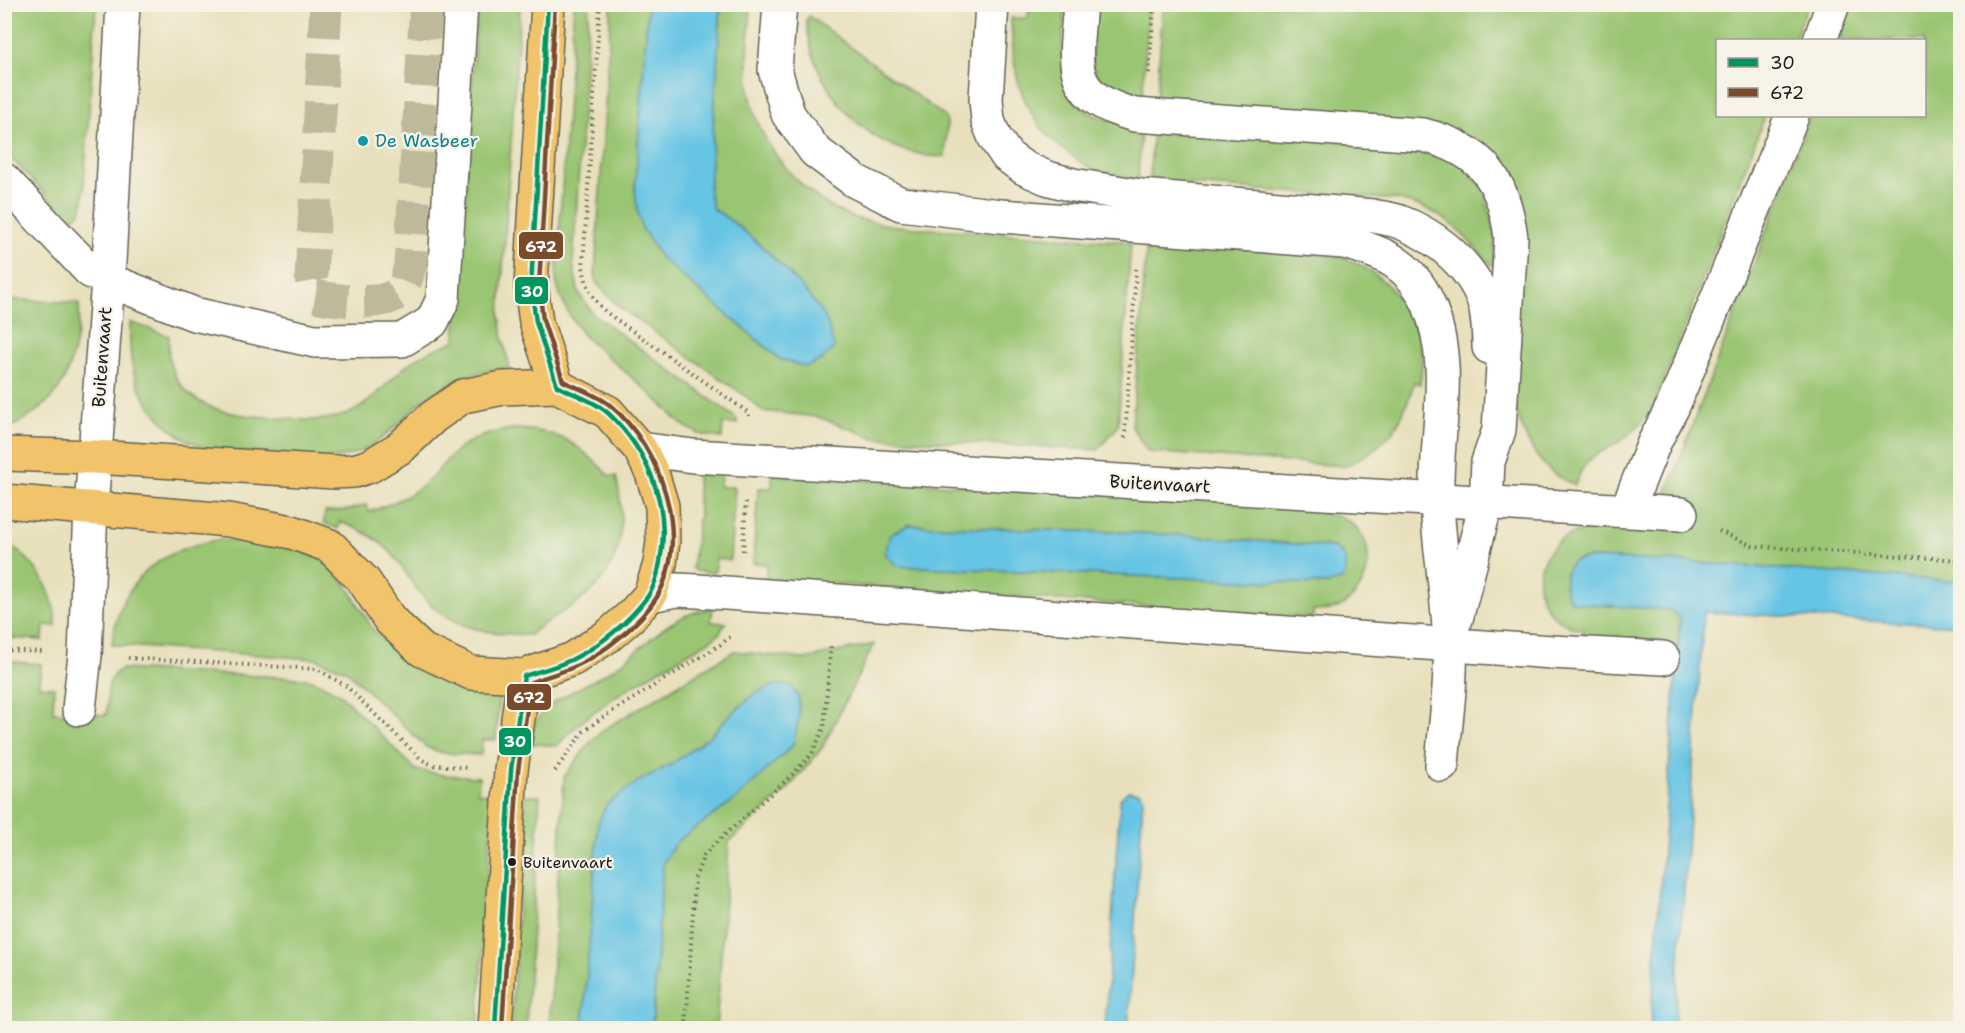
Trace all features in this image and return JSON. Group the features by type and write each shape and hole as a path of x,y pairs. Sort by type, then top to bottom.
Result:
{"main road":[{"path":"548,4 531,286 536,322 557,386"},
{"path":"4,454 95,457 334,472 354,471 370,466 401,447 433,417 463,396 503,388 557,386 608,412 640,449 652,473 662,506 663,541 660,564 650,595 608,636 573,659 524,676 471,673 422,650 390,620 364,581 330,546 292,532 229,520 4,501"},
{"path":"495,1029 511,770 524,676"}],"street":[{"name":"Buitenvaart","path":"79,709 85,655 91,508 108,280 123,4"},
{"path":"4,180 90,271 108,280 194,314 315,341 402,340 432,322 443,299 461,4"},
{"path":"780,4 775,70 788,114 815,151 855,181 901,204 1001,216 1344,242 1375,250 1399,264 1415,280 1428,303 1438,333 1442,370 1443,398 1437,500 1450,645 1442,765"},
{"path":"992,4 986,99 988,121 1006,156 1024,168 1047,178 1073,185 1141,196 1373,216 1400,222 1426,235 1451,254 1472,279 1485,308 1489,350 1486,503 1450,645"},
{"path":"1080,4 1076,50 1079,78 1086,91 1113,110 1135,115 1422,135 1447,141 1466,152 1492,177 1503,197 1508,214 1510,238 1499,430 1488,462"},
{"path":"1820,39 1833,4"},
{"path":"1627,510 1792,117"},
{"name":"Buitenvaart","path":"640,449 704,456 1681,514"},
{"path":"650,595 687,590 1450,645 1664,658"}],"path":[{"path":"1124,448 1127,393"},
{"path":"1681,514 1753,546 1960,560"},
{"path":"686,1029 695,878 704,855 812,754 824,728 831,601"},
{"path":"4,650 317,669 346,686 422,760 433,765 511,770"}],"green space":[{"path":"4,5 96,5 83,202 81,211 74,218 67,216 5,152"},
{"path":"477,5 520,5 500,315 510,368 472,374 450,383 418,405 380,440 343,457 312,458 217,450 190,442 178,434 148,403 135,377 131,359 130,322 169,336 169,359 176,377 185,390 197,400 211,407 243,415 311,420 328,419 354,411 370,400 411,362 455,341"},
{"path":"574,5 589,5 573,264 579,294 593,314 736,418 738,424 723,424 722,438 699,434 681,424 654,397 584,336 571,318 561,298 556,281"},
{"path":"611,5 648,5 635,189 642,228 661,258 780,359 796,281 723,215 713,209 709,192 721,5 751,5 748,76 756,117 772,149 784,165 811,193 826,204 859,219 899,226 1131,242 1118,426 1098,450 875,438 818,417 762,411 748,398 618,306 597,284 595,275"},
{"path":"1029,5 1065,5 1063,66 1070,93 1079,105 1092,114 1141,127 1138,181 1096,171 1059,146 1034,118 1020,88 1016,72 1011,18 1028,18"},
{"path":"1091,5 1149,5 1142,103 1129,103 1102,85 1092,66"},
{"path":"1163,5 1808,5 1794,39 1716,39 1716,117 1765,117 1654,407 1632,432 1585,464 1575,485 1561,478 1539,459 1519,420 1511,390 1495,163 1156,107"},
{"path":"1852,5 1960,5 1960,582 1687,562 1592,558 1573,562 1574,603 1671,610 1680,619 1676,666 1662,667 1663,641 1583,636 1583,630 1562,622 1548,609 1540,593 1539,576 1544,558 1556,544 1573,534 1596,530 1597,524 1688,531 1692,504 1666,495 1810,117 1926,117 1926,39 1839,39"},
{"path":"809,16 944,116 947,123 945,156 919,154 888,144 873,135 847,112 826,84 818,68 809,40 806,20"},
{"path":"1153,128 1416,146 1460,162 1484,189 1495,234 1494,265 1490,264 1445,219 1427,209 1400,200 1149,182"},
{"path":"1147,241 1326,255 1351,261 1380,278 1400,300 1408,313 1419,341 1422,359 1420,384 1414,382 1404,412 1391,433 1373,450 1345,466 1148,452 1132,427"},
{"path":"4,299 79,303 77,335 63,382 48,401 34,413 5,429"},
{"path":"512,429 555,435 588,455 609,476 616,476 621,512 618,545 605,575 580,601 530,635 488,631 450,618 438,611 423,596 397,560 378,541 340,522 338,529 324,523 325,512 348,510 366,505 369,512 400,500 427,482 463,446 486,435"},
{"path":"700,472 721,472 720,487 735,487 730,560 716,559 715,573 696,571 692,568 699,515 697,476"},
{"path":"772,475 1320,505 1321,512 1343,518 1355,527 1363,538 1368,564 1365,578 1349,601 1334,609 1314,611 1312,618 766,579 767,564 753,563 758,488 772,488","holes":["907,525 1163,534 1334,547 1342,553 1334,583 1325,584 897,566 885,553"]},
{"path":"4,540 33,566 41,576 52,599 56,626 44,625 43,640 5,638"},
{"path":"217,540 286,544 323,560 348,587 374,631 416,669 463,689 499,697 496,740 482,740 481,755 443,753 426,747 347,671 316,659 112,645 122,604 144,573 159,561 176,552"},
{"path":"713,608 711,622 726,623 719,634 609,701 590,715 557,746 529,743 536,721 552,704 622,663 668,625 696,612"},
{"path":"874,644 822,748 788,789 729,842 716,1028 652,1028 663,863 676,842 799,699 755,693 710,736 672,764 639,781 598,823 583,1028 549,1028 564,777 592,740 606,728 734,651 804,659"},
{"path":"4,661 41,664 39,686 54,687 53,712 106,715 110,682 116,672 122,669 313,680 340,694 416,770 479,777 478,793 493,794 478,1028 5,1028"},
{"path":"525,795 540,796 526,1028 511,1028"}],"water":[{"path":"648,5 721,5 709,192 713,209 742,229 773,257 814,302 829,327 834,347 822,360 806,367 780,359 661,258 642,228 635,189"},
{"path":"907,525 1163,534 1334,547 1344,557 1344,578 1325,584 896,566 885,553 890,535"},
{"path":"1592,558 1687,562 1960,582 1960,626 1704,612 1674,1028 1650,1028 1680,619 1671,610 1574,603 1570,600 1565,584 1568,567 1579,560"},
{"path":"775,685 791,685 799,698 799,717 793,745 736,799 676,842 663,863 652,1028 583,1028 598,823 607,804 639,781 672,764 710,736 756,693"},
{"path":"1128,791 1141,793 1143,799 1128,1028 1105,1028 1120,799"}],"tunnel":[{"path":"326,4 311,278 314,296 361,302 385,299 395,295 402,289 410,266 426,4"}],"transit line":[{"name":"30","path":"495,1028 511,770 524,676 571,660 623,624 653,588 663,541 659,501 646,463 623,429 609,414 591,402 557,386 536,322 531,286 548,4"},
{"name":"672","path":"502,1028 518,771 531,682 585,661 609,646 631,628 657,597 667,573 672,548 671,521 666,495 657,469 644,445 629,424 606,402 563,381 543,320 539,286 555,4"}],"place":[{"name":"De Wasbeer","path":"363,141"},
{"name":"Buitenvaart","path":"512,862"}]}
